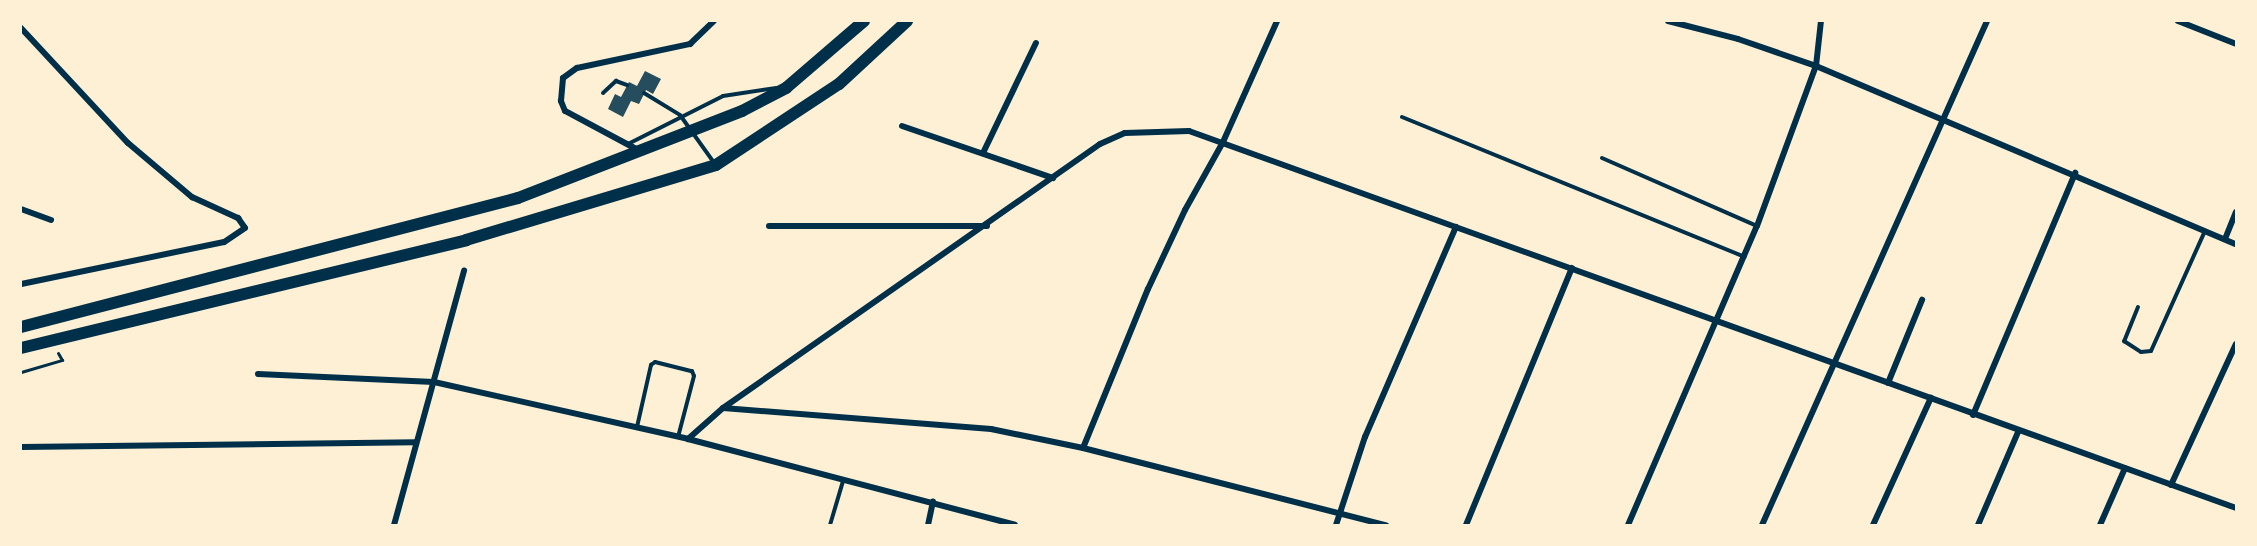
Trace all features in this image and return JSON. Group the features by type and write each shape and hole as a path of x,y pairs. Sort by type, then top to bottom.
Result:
{"highway":[{"path":"21,327 518,198 696,132 786,87 864,21"},
{"path":"21,348 466,240 716,165 839,84 907,21"}],"street":[{"path":"641,152 565,111 561,101 563,78 577,68 690,44 714,21"},
{"path":"1083,448 1148,289 1223,142 1277,21"},
{"path":"1668,21 1738,39 1816,66 1944,117 2236,244"},
{"path":"1628,525 1718,321 1757,226 1816,66 1821,21"},
{"path":"1762,525 1987,21"},
{"path":"2178,21 2236,44"},
{"path":"21,28 56,70 128,143 192,197 238,218 245,228 224,242 21,284"},
{"path":"983,153 1036,43"},
{"path":"902,126 1053,178"},
{"path":"688,439 723,408 988,226 1100,144 1125,133 1189,131 2236,508"},
{"path":"1973,415 2075,173"},
{"path":"21,208 51,220"},
{"path":"2225,239 2236,212"},
{"path":"769,226 988,226"},
{"path":"1336,525 1373,418 1456,227"},
{"path":"1466,525 1572,268"},
{"path":"394,525 464,270"},
{"path":"1888,383 1922,300"},
{"path":"2171,485 2236,344"},
{"path":"258,374 434,382 688,439 1015,525"},
{"path":"1873,525 1931,398"},
{"path":"723,408 991,429 1083,448 1386,525"},
{"path":"1978,525 2019,430"},
{"path":"21,447 416,442"},
{"path":"2100,525 2125,468"},
{"path":"928,525 933,502"}],"lane":[{"path":"603,93 616,81 627,85"},
{"path":"628,144 680,115 734,93 786,87"},
{"path":"644,93 680,115 696,132 716,165"},
{"path":"1402,117 1745,257"},
{"path":"1602,158 1757,226"},
{"path":"2138,307 2124,341 2141,352 2151,351 2205,230"},
{"path":"637,428 651,365 655,362 692,371 694,376 678,437"},
{"path":"830,525 843,481"}],"path":[{"path":"21,372 62,360 59,353 49,356"}],"building":[{"path":"645,71 661,79 653,94 646,90 639,104 631,101 623,117 608,109 615,94 621,97 629,82 637,86"}]}
